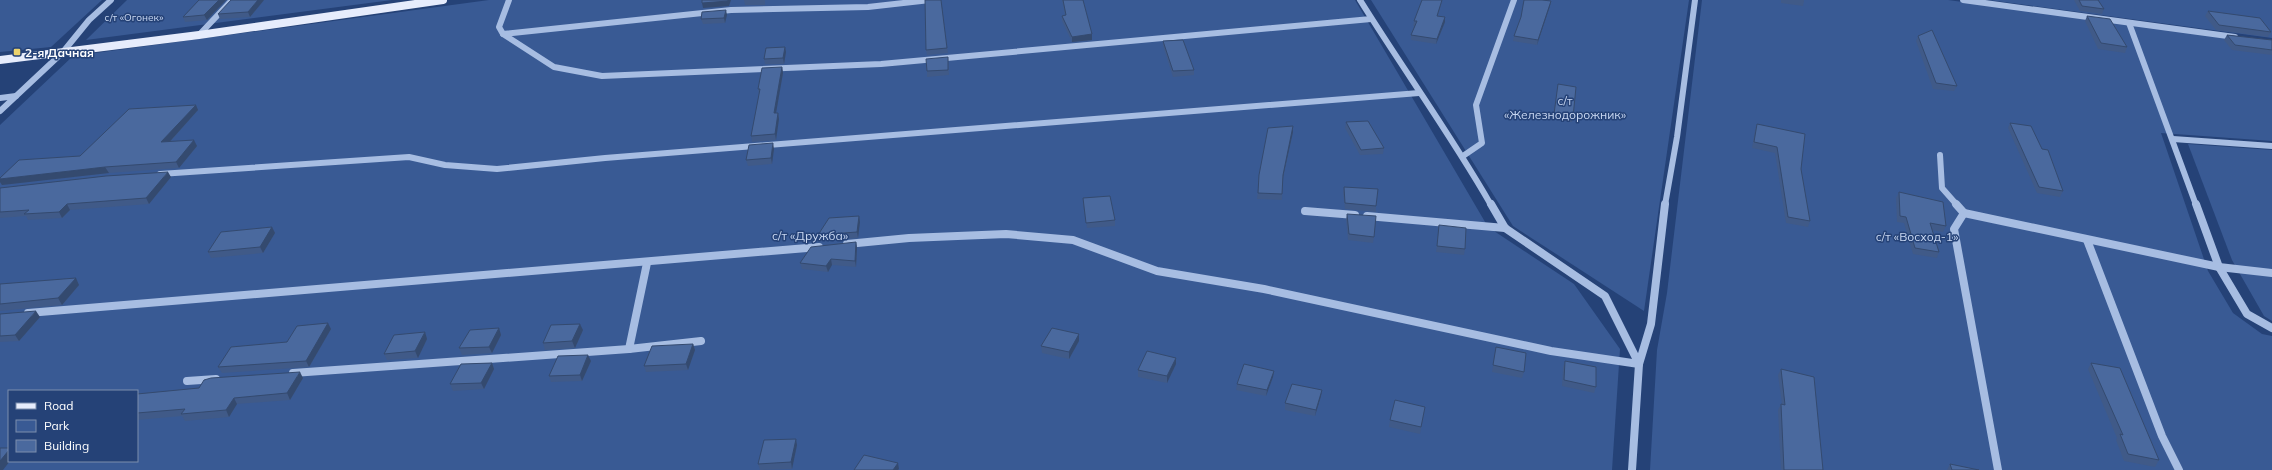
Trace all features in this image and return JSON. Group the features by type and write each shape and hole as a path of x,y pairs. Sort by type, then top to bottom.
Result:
{"main road":[{"path":"0,60 199,35 443,0"}],"street":[{"path":"0,111 63,52 89,20 111,0"},
{"path":"199,35 232,0"},
{"path":"394,7 399,0"},
{"path":"509,0 499,27 504,34 554,67 602,76 881,64 1371,19"},
{"path":"504,34 731,10 868,7 930,0"},
{"path":"1360,0 1419,93 1464,156 1505,228 1605,296 1639,364"},
{"path":"1464,156 1482,143 1476,105 1514,0"},
{"path":"1632,470 1639,364 1651,324 1655,299 1667,189 1677,138 1695,0"},
{"path":"1963,0 2240,38"},
{"path":"2130,23 2219,267 2247,314 2272,328"},
{"path":"149,175 409,156 445,165 497,169 605,158 1419,93"},
{"path":"0,98 16,96"},
{"path":"2172,139 2272,146"},
{"path":"1940,155 1942,188 1964,212 2087,240 2219,267 2272,273"},
{"path":"1305,211 1505,228"},
{"path":"1964,212 1954,229 1998,470"},
{"path":"16,314 647,263 909,238 1006,234 1073,240 1157,271 1264,289 1551,351 1639,364"},
{"path":"2087,240 2162,436 2179,470"},
{"path":"629,349 647,263"},
{"path":"282,374 629,349 701,341"},
{"path":"187,381 226,378"}],"green space":[{"path":"0,0 102,0 51,47 0,52"},
{"name":"с/т «Огонек»","path":"127,0 392,0 86,40"},
{"name":"с/т «Дружба»","path":"489,0 1355,0 1488,227 1574,284 1620,349 1612,470 0,470 0,125 73,56"},
{"name":"с/т «Железнодорожник»","path":"1371,0 1689,0 1644,311 1513,226"},
{"name":"с/т «Восход-1»","path":"1702,0 1948,0 2272,44 2272,141 2161,133 2208,271 2233,313 2262,334 2272,336 2272,470 1650,470 1657,350 1667,293"},
{"path":"1989,0 2272,0 2272,38"},
{"path":"2188,144 2272,150 2272,321 2264,316 2232,260"}],"building":[{"path":"199,0 219,0 204,15 183,17"},
{"path":"231,0 258,0 248,12 218,14"},
{"path":"702,0 728,0 728,1 702,3"},
{"path":"925,0 941,0 947,48 926,50"},
{"path":"1063,0 1083,0 1092,34 1072,37 1062,16 1066,15"},
{"path":"1422,0 1442,0 1437,16 1445,17 1437,39 1411,35 1417,21 1414,21"},
{"path":"1524,0 1551,1 1538,40 1514,36 1521,17"},
{"path":"2079,0 2098,0 2104,9 2082,6"},
{"path":"726,10 724,18 701,19 702,12"},
{"path":"2208,11 2260,18 2271,32 2219,25"},
{"path":"2087,16 2110,19 2127,47 2101,43"},
{"path":"1932,30 1957,86 1936,83 1918,36"},
{"path":"2227,35 2272,40 2272,50 2235,45"},
{"path":"1183,40 1194,70 1173,71 1163,41"},
{"path":"785,47 783,58 764,59 766,48"},
{"path":"948,57 948,70 927,71 926,59"},
{"path":"782,67 774,113 778,113 775,134 751,136 760,89 758,89 762,68"},
{"path":"1558,84 1576,87 1573,117 1554,114"},
{"path":"196,105 161,142 194,140 176,162 105,167 0,179 19,160 80,156 129,109"},
{"path":"1368,121 1384,148 1361,150 1346,122"},
{"path":"2010,123 2031,126 2042,149 2048,150 2063,191 2039,187"},
{"path":"1757,124 1805,134 1801,169 1810,221 1788,217 1777,147 1754,142"},
{"path":"1293,126 1283,175 1282,194 1258,193 1259,175 1268,128"},
{"path":"773,143 771,158 746,160 749,145"},
{"path":"168,172 146,198 67,204 59,212 24,214 29,210 0,212 0,188 106,176"},
{"path":"1344,187 1378,189 1376,206 1345,203"},
{"path":"1899,192 1943,202 1946,226 1930,223 1939,252 1915,248 1906,217 1900,216"},
{"path":"1110,196 1115,220 1086,223 1083,198"},
{"path":"1347,214 1376,216 1374,237 1349,234"},
{"path":"859,216 857,232 818,235 829,218"},
{"path":"1439,225 1466,228 1465,249 1437,246"},
{"path":"272,227 260,247 208,252 221,232"},
{"path":"856,242 855,261 831,259 826,266 800,263 811,247"},
{"path":"76,278 58,298 0,304 0,284"},
{"path":"36,311 15,335 0,336 0,314"},
{"path":"328,323 306,361 218,367 231,347 287,342 297,326"},
{"path":"580,324 572,341 543,343 551,325"},
{"path":"499,328 489,347 459,348 470,330"},
{"path":"1052,328 1079,334 1069,352 1041,346"},
{"path":"425,332 415,351 384,354 394,335"},
{"path":"693,344 686,364 644,366 652,346"},
{"path":"1496,347 1526,353 1524,372 1493,365"},
{"path":"1147,351 1176,358 1167,376 1138,370"},
{"path":"588,355 580,375 549,376 558,356"},
{"path":"1565,361 1596,367 1596,387 1564,380"},
{"path":"492,363 481,383 450,384 461,364"},
{"path":"2091,363 2120,368 2159,460 2128,454 2120,434 2123,435"},
{"path":"1244,364 1274,371 1267,390 1237,384"},
{"path":"1781,369 1814,377 1823,470 1784,470 1781,404 1785,405"},
{"path":"300,372 287,393 234,398 226,410 181,414 185,409 138,413 138,394 199,388 204,380 211,378"},
{"path":"1292,384 1322,390 1316,410 1285,403"},
{"path":"1395,400 1425,407 1421,427 1390,420"},
{"path":"796,439 791,462 758,464 764,440"},
{"path":"0,448 8,448 8,451 0,461"},
{"path":"864,455 898,463 893,470 854,470"},
{"path":"1950,464 1979,470 1952,470"}],"place":[{"name":"2-я Дачная","path":"17,52"}]}
